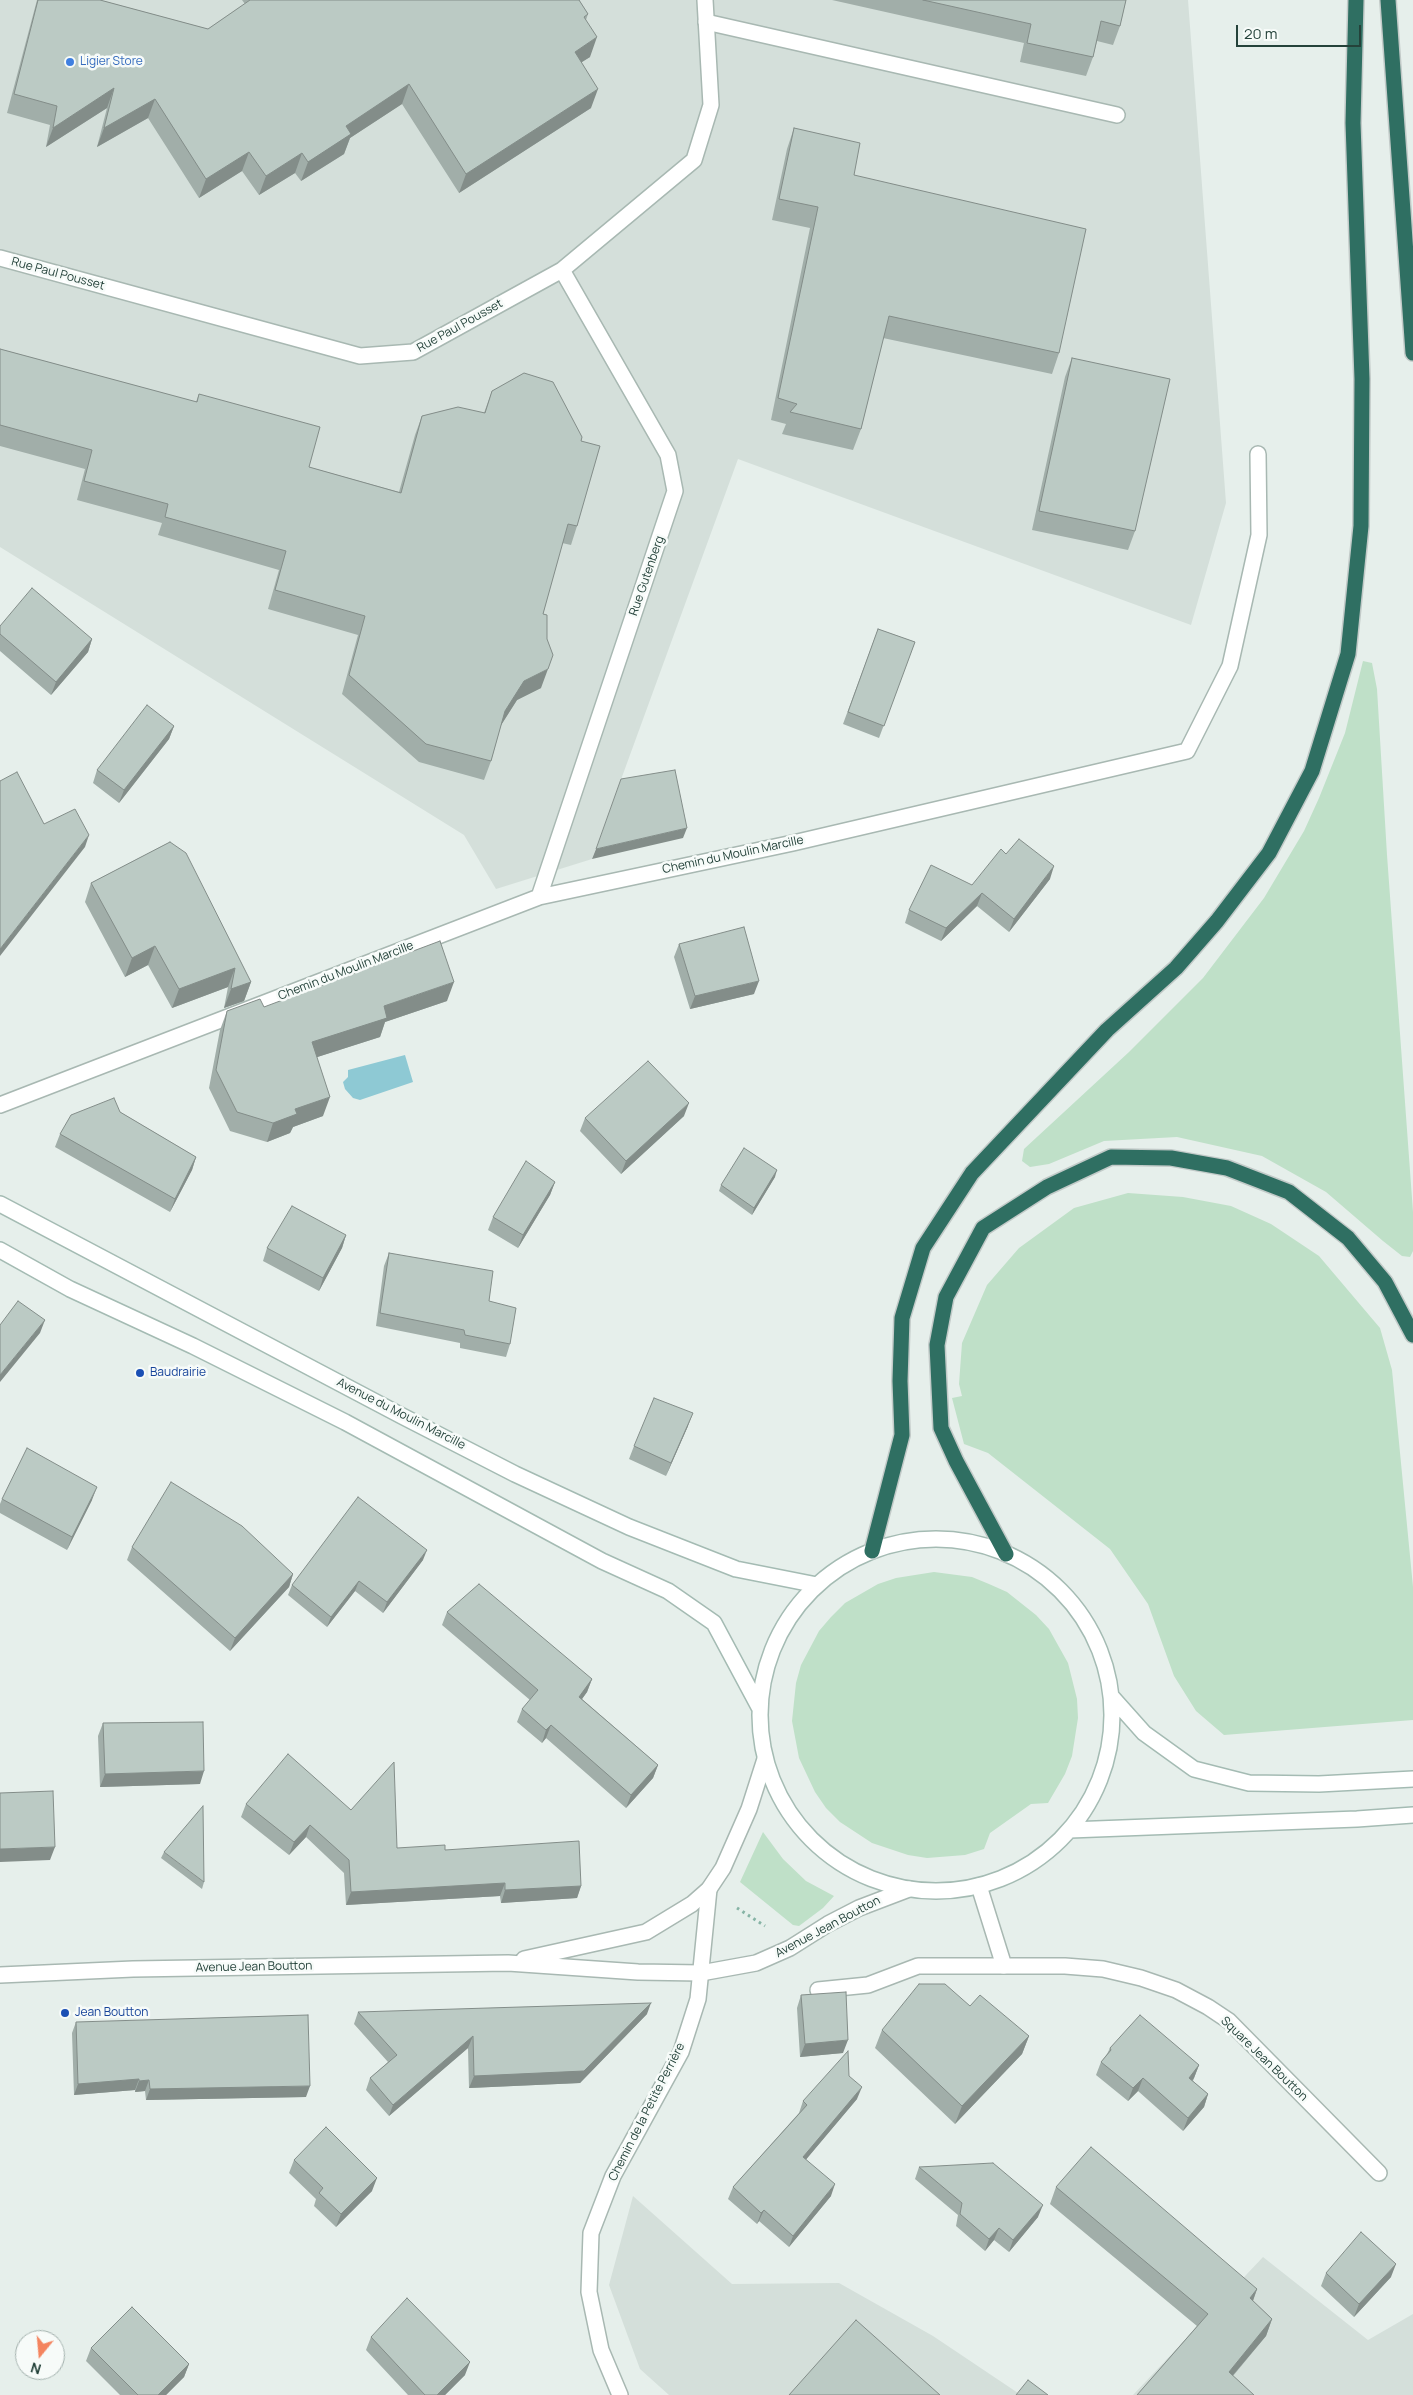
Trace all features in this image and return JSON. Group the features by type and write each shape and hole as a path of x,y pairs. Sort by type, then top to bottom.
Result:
{"highway":[{"path":"872,1551 902,1435 900,1381 902,1318 923,1248 972,1173 1108,1030 1176,968 1217,921 1269,853 1312,771 1348,654 1361,526 1362,379 1352,124 1356,0"},
{"path":"1388,0 1413,353"},
{"path":"1006,1554 956,1461 941,1428 937,1345 946,1297 983,1228 1047,1187 1111,1157 1171,1158 1227,1168 1290,1192 1348,1238 1385,1282 1413,1335"}],"street":[{"name":"Rue Paul Pousset","path":"0,258 360,356 413,352 562,270 694,160 711,105 705,0"},
{"path":"706,22 1117,114"},
{"name":"Rue Gutenberg","path":"539,897 675,491 668,454 562,270"},
{"name":"Chemin du Moulin Marcille","path":"0,1105 539,897 793,843 1187,750 1230,666 1259,535 1258,454"},
{"name":"Avenue du Moulin Marcille","path":"0,1204 402,1416 516,1474 629,1527 736,1569 817,1585"},
{"path":"0,1250 70,1289 193,1346 345,1422 602,1561 668,1591 714,1623 759,1707"},
{"path":"940,1539 962,1541 1006,1554 1042,1575 1072,1603 1094,1637 1104,1663 1111,1696 1111,1737 1101,1777 1086,1807 1058,1843 1029,1865 996,1881 956,1891 909,1889 886,1885 865,1877 845,1866 820,1848 794,1820 782,1801 765,1759 761,1742 759,1707 767,1662 776,1640 801,1601 817,1585 834,1572 872,1551 917,1540 940,1539"},
{"path":"1111,1696 1144,1733 1194,1769 1249,1783 1355,1783 1413,1779"},
{"name":"Avenue Jean Boutton","path":"508,1963 646,1932 692,1904 709,1889 724,1868 749,1809 765,1759"},
{"path":"1070,1830 1357,1819 1413,1815"},
{"path":"979,1886 1004,1966"},
{"name":"Chemin de la Petite Perrière","path":"620,2395 601,2350 589,2292 591,2233 613,2176 681,2052 698,1999 709,1889"},
{"name":"Avenue Jean Boutton","path":"0,1975 133,1969 508,1963 638,1972 701,1973 756,1963 790,1948 828,1924 859,1908 909,1889"},
{"name":"Square Jean Boutton","path":"818,1990 868,1984 918,1966 1065,1966 1103,1969 1141,1978 1176,1990 1229,2021 1380,2173"}],"path":[{"path":"730,1904 768,1928"}],"shaded area":[{"path":"0,0 1188,0 1226,503 1191,625 738,459 592,859 496,889 464,835 0,547"},
{"path":"633,2196 732,2284 839,2283 933,2336 1021,2395 669,2395 640,2369 609,2285"},
{"path":"1263,2257 1368,2340 1413,2314 1413,2395 1133,2395"}],"green space":[{"path":"1363,661 1372,663 1377,689 1413,1212 1413,1251 1410,1257 1402,1256 1326,1192 1262,1156 1177,1137 1104,1141 1049,1164 1030,1167 1022,1161 1024,1149 1129,1052 1203,978 1264,898 1304,831 1319,798 1345,733"},
{"path":"1128,1193 1183,1197 1231,1206 1271,1224 1319,1256 1380,1328 1392,1370 1413,1587 1413,1720 1224,1735 1196,1711 1174,1676 1148,1604 1110,1549 988,1453 964,1444 952,1398 962,1396 959,1384 962,1343 987,1285 1019,1248 1074,1208"},
{"path":"934,1572 972,1577 989,1584 1007,1592 1036,1615 1049,1629 1068,1663 1077,1699 1078,1718 1072,1756 1065,1774 1048,1803 1031,1804 990,1833 984,1849 965,1855 927,1858 908,1855 872,1843 840,1822 826,1808 815,1792 799,1758 792,1721 796,1683 801,1665 819,1631 831,1617 845,1603 878,1584 896,1578"},
{"path":"763,1832 783,1859 806,1881 834,1896 823,1908 799,1926 793,1925 740,1882"}],"water":[{"path":"405,1055 413,1082 360,1100 353,1098 345,1089 343,1082 348,1077 348,1070"}],"building":[{"path":"38,0 100,0 208,29 250,0 579,0 588,14 584,17 597,37 575,52 598,89 466,174 409,84 346,126 351,134 308,162 302,153 266,176 249,152 206,179 155,99 104,128 114,88 53,128 57,106 14,94"},
{"path":"923,0 1126,0 1120,26 1101,21 1093,57 1027,43 1031,24"},
{"path":"794,128 860,143 854,175 1086,229 1059,353 889,316 861,429 790,412 797,404 778,398 818,207 779,199"},
{"path":"0,349 197,402 199,394 320,427 309,467 401,493 422,416 458,407 485,413 492,391 524,373 553,382 582,437 581,441 600,446 577,526 568,524 543,614 547,615 547,639 553,655 548,669 524,681 505,711 491,761 426,744 349,675 365,616 275,590 286,551 165,517 168,504 84,481 92,450 0,425"},
{"path":"1072,358 1170,379 1135,531 1039,511"},
{"path":"32,588 92,639 56,682 0,634 0,626"},
{"path":"878,629 915,642 884,726 848,712"},
{"path":"147,705 174,726 124,790 97,770"},
{"path":"675,770 687,828 596,849 621,779"},
{"path":"17,772 44,824 75,809 89,835 0,949 0,781"},
{"path":"1019,839 1054,866 1014,919 982,893 946,928 909,910 931,865 972,885 1001,849 1006,854"},
{"path":"170,842 186,853 251,982 231,989 235,968 179,989 155,946 132,958 91,883"},
{"path":"744,927 759,981 695,996 679,944"},
{"path":"440,941 454,982 384,1006 387,1018 312,1042 330,1097 295,1109 297,1114 273,1123 237,1112 216,1070 227,1011 260,999 264,1007"},
{"path":"648,1061 689,1103 626,1161 585,1118"},
{"path":"114,1098 120,1112 196,1157 175,1199 60,1134 71,1115"},
{"path":"744,1148 777,1170 754,1208 721,1185"},
{"path":"526,1161 555,1182 523,1235 493,1217"},
{"path":"292,1206 346,1235 323,1278 267,1248"},
{"path":"389,1253 493,1271 489,1301 516,1308 510,1344 465,1335 464,1330 380,1313"},
{"path":"18,1301 45,1320 0,1375 0,1325"},
{"path":"654,1398 693,1413 671,1463 634,1446"},
{"path":"27,1448 97,1487 72,1537 2,1499"},
{"path":"171,1482 242,1526 293,1574 235,1638 132,1547"},
{"path":"358,1497 427,1550 387,1602 359,1581 331,1617 292,1585"},
{"path":"479,1584 592,1679 579,1697 658,1765 631,1795 551,1725 546,1730 522,1709 538,1690 447,1612"},
{"path":"203,1722 204,1771 105,1774 103,1723"},
{"path":"288,1754 351,1810 394,1762 397,1848 445,1845 445,1850 579,1841 581,1886 505,1890 505,1883 351,1892 349,1860 310,1825 294,1842 246,1804"},
{"path":"53,1791 55,1847 0,1849 0,1793"},
{"path":"203,1806 204,1882 164,1852"},
{"path":"919,1984 945,1984 970,2006 980,1995 1029,2036 962,2106 882,2030"},
{"path":"846,1992 848,2040 805,2044 801,1995"},
{"path":"651,2003 584,2071 474,2076 473,2036 393,2105 370,2078 397,2055 358,2012"},
{"path":"308,2015 310,2086 150,2089 149,2080 139,2081 139,2079 78,2084 76,2022"},
{"path":"1140,2015 1199,2065 1189,2078 1208,2094 1188,2118 1143,2078 1133,2088 1101,2062 1111,2050 1110,2048"},
{"path":"848,2051 849,2076 862,2087 803,2157 835,2184 793,2236 764,2210 761,2213 733,2187 807,2105 803,2101"},
{"path":"326,2127 377,2178 341,2214 319,2193 323,2188 294,2160"},
{"path":"1091,2147 1257,2289 1250,2298 1272,2319 1229,2372 1254,2395 1137,2395 1208,2314 1056,2187"},
{"path":"993,2163 1043,2205 1013,2240 999,2228 989,2239 960,2214 962,2203 919,2167"},
{"path":"1361,2232 1396,2264 1359,2304 1326,2273"},
{"path":"407,2298 470,2362 437,2395 425,2395 371,2337"},
{"path":"132,2307 189,2364 158,2395 138,2395 91,2348"},
{"path":"856,2320 940,2395 789,2395"},
{"path":"1028,2380 1048,2395 1016,2395"}],"place":[{"name":"Ligier Store","path":"70,62"},
{"name":"Baudrairie","path":"140,1373"},
{"name":"Jean Boutton","path":"65,2013"}]}
